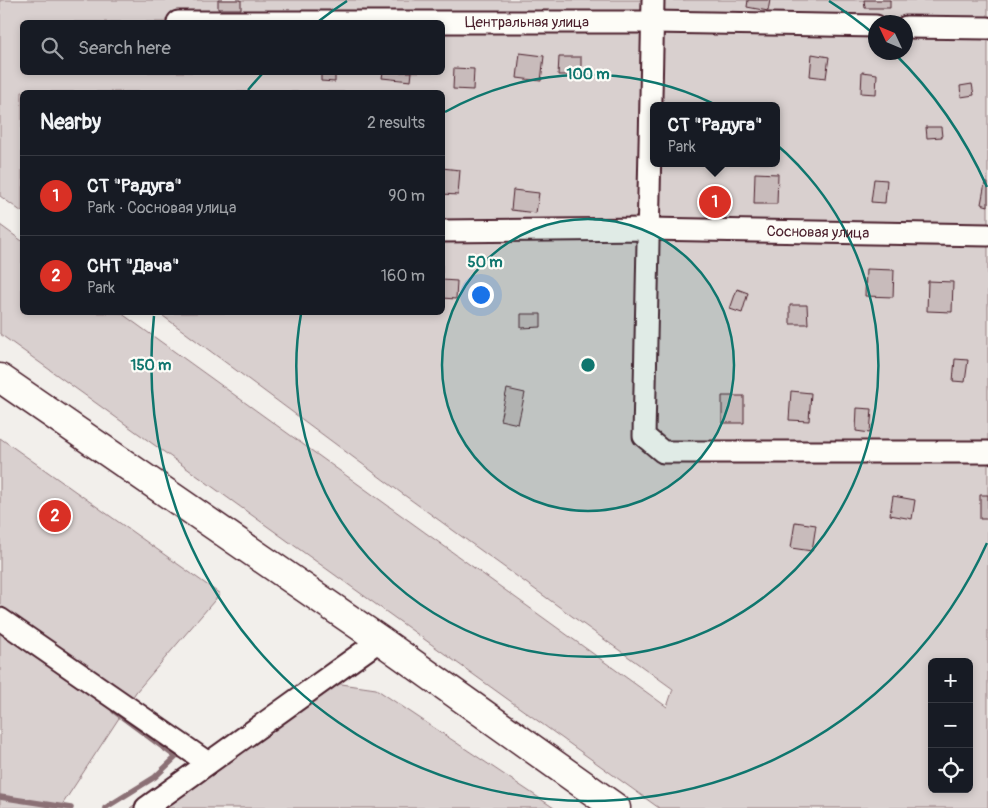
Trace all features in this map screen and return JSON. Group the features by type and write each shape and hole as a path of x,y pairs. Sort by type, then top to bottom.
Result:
{"main road":[{"path":"0,378 380,640 616,808"}],"street":[{"path":"651,102 653,0"},
{"name":"Центральная улица","path":"445,22 653,22 868,26"},
{"path":"913,27 988,28"},
{"path":"650,146 644,436 664,452 988,452"},
{"name":"Сосновая улица","path":"445,232 648,228 988,234"},
{"path":"0,619 208,763"},
{"path":"146,808 380,640"}],"shaded area":[{"path":"0,0 988,0 988,808 659,808 0,334 0,225 20,240 20,315 124,315 667,707 673,689 400,492 162,315 445,315 445,90 20,90 20,211 0,196"},
{"path":"0,438 220,594 136,692 60,808 0,808"},
{"path":"307,679 376,689 554,808 130,808"}],"building":[{"path":"218,0 241,0 241,9 218,9"},
{"path":"748,0 770,0 768,11 747,7"},
{"path":"864,0 890,0 890,8 865,8"},
{"path":"520,53 544,56 541,81 517,78"},
{"path":"812,54 829,57 826,78 810,76"},
{"path":"559,57 581,57 581,75 558,75"},
{"path":"454,68 474,69 473,90 453,89"},
{"path":"862,72 877,74 876,94 861,93"},
{"path":"321,75 335,75 335,82 321,81"},
{"path":"382,75 412,75 411,81 382,78"},
{"path":"972,84 974,95 961,97 960,86"},
{"path":"926,127 941,127 942,137 927,138"},
{"path":"445,168 460,170 458,195 445,194"},
{"path":"755,173 778,174 777,204 754,204"},
{"path":"874,179 887,180 885,203 871,202"},
{"path":"985,183 988,183 988,206 981,204"},
{"path":"513,190 539,193 536,213 511,210"},
{"path":"866,269 894,270 893,297 865,296"},
{"path":"445,280 457,281 456,299 445,298"},
{"path":"928,281 953,282 952,312 927,311"},
{"path":"737,289 748,293 742,313 730,309"},
{"path":"790,305 807,305 808,324 790,324"},
{"path":"521,314 541,314 541,327 521,328"},
{"path":"955,359 968,360 965,382 953,381"},
{"path":"507,389 525,393 518,424 500,420"},
{"path":"791,391 811,393 809,421 789,420"},
{"path":"722,396 744,396 744,423 722,423"},
{"path":"857,408 872,409 870,433 856,431"},
{"path":"980,495 988,495 988,519 980,519"},
{"path":"893,496 915,500 912,519 890,515"},
{"path":"795,522 816,525 812,551 791,548"}],"waterway":[{"path":"105,808 155,777 176,757 114,711"},
{"path":"0,797 71,808"}],"place":[{"name":"СТ \"Радуга\"","path":"715,202"},
{"name":"СНТ \"Дача\"","path":"55,516"}]}
